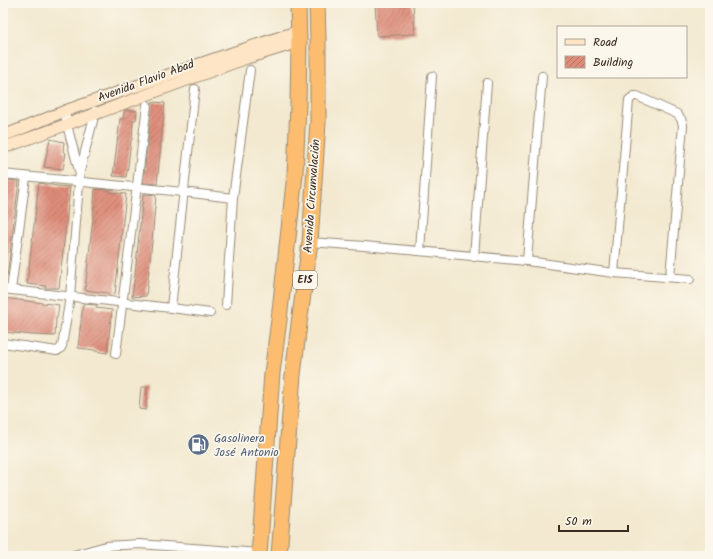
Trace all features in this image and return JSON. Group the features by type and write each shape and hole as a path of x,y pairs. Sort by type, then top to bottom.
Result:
{"highway":[{"name":"Avenida Circunvalación","path":"259,555 272,373 295,174 298,105 298,3"},
{"name":"Avenida Circunvalación","path":"279,556 293,375 310,242 318,122 317,3"},
{"path":"279,320 299,324"},
{"path":"269,412 290,414"},
{"path":"262,516 281,518"}],"street":[{"name":"Avenida Flavio Abad","path":"3,136 65,111 220,57 299,36"},
{"name":"Avenida Flavio Abad","path":"3,148 235,62 299,36"},
{"path":"226,305 233,198 250,70"},
{"path":"420,251 432,76"},
{"path":"527,261 542,76"},
{"path":"474,257 487,83"},
{"path":"171,308 195,88"},
{"path":"614,274 629,100 634,96 637,96 677,114 683,125 670,277"},
{"path":"3,344 57,351 62,346 70,297 80,171 95,113 92,102"},
{"path":"116,354 147,105"},
{"path":"65,111 67,125 80,171"},
{"path":"3,174 233,198"},
{"path":"26,176 7,290 210,313"},
{"path":"310,242 527,261 614,274 690,279"},
{"path":"70,556 106,546 139,544 259,555"}],"building":[{"path":"375,3 413,3 415,34 377,36"},
{"path":"152,102 165,103 157,184 143,183"},
{"path":"124,111 137,111 136,120 133,120 132,140 126,177 113,176 120,119 123,119"},
{"path":"50,139 64,142 63,152 66,153 63,169 44,167"},
{"path":"7,180 19,181 7,277 3,277 3,207"},
{"path":"39,183 70,187 59,288 45,288 46,286 27,284"},
{"path":"95,189 109,190 109,192 126,194 115,294 85,290"},
{"path":"143,194 156,195 152,241 146,296 132,297 135,275"},
{"path":"3,298 59,305 56,318 55,336 3,332"},
{"path":"83,304 97,305 96,308 112,310 107,353 78,348"},
{"path":"141,387 147,387 146,410 139,409"}],"place":[{"name":"Gasolinera José Antonio","path":"199,445"}]}
